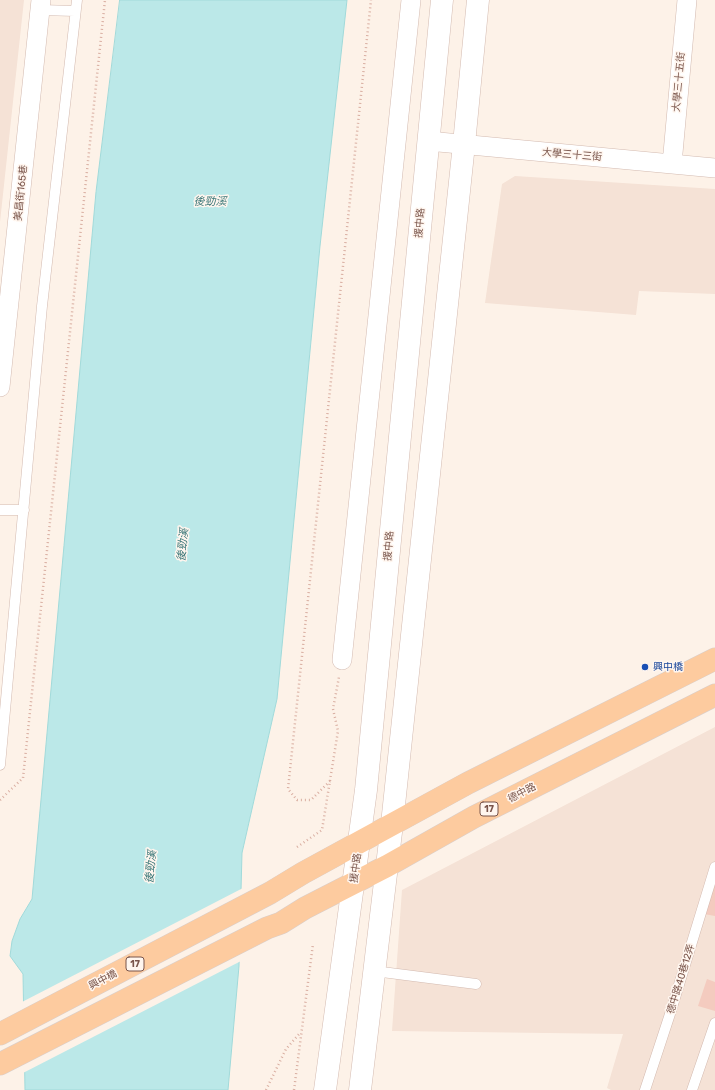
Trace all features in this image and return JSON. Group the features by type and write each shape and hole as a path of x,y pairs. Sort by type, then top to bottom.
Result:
{"main road":[{"name":"17","path":"359,842 468,783 715,659"},
{"name":"德中路","path":"0,1064 281,922 387,866 474,817 715,695"},
{"name":"興中橋","path":"0,1034 270,893 359,842"}],"street":[{"path":"342,660 411,0"},
{"name":"援中路","path":"325,1090 367,782 442,0"},
{"path":"360,1090 392,824 478,0"},
{"name":"大學三十五街","path":"672,164 687,0"},
{"name":"美昌街165巷","path":"0,387 41,5"},
{"name":"大學三十三街","path":"428,141 715,168"}],"lane":[{"path":"0,765 43,298 77,0"},
{"path":"41,5 75,12"},
{"path":"0,510 24,510"},
{"name":"德中路40巷12弄","path":"645,1090 715,867"},
{"path":"374,971 476,984"},
{"path":"692,1090 715,1023"}],"path":[{"path":"0,800 23,778 105,0"},
{"path":"330,781 311,800 297,800 288,788 371,0"},
{"path":"297,847 322,830 338,732 333,709 342,660"},
{"path":"294,1090 300,1033 313,944"},
{"path":"266,1090 286,1048 300,1033"}],"shaded area":[{"path":"0,0 24,0 0,222"},
{"path":"515,176 715,189 715,294 639,291 636,315 485,303 502,184"},
{"path":"715,727 715,1090 611,1090 607,1088 623,1034 392,1031 402,890"}],"water":[{"name":"後勁溪","path":"120,0 347,0 320,246 277,699 242,853 239,966 228,1090 25,1090 23,974 10,956 12,941 20,919 32,899 96,192"}],"pier":[{"path":"243,888 241,961 23,1073 22,1002"}],"building":[{"path":"715,878 715,916 704,914"},
{"path":"707,979 715,982 715,1011 698,1006"}],"place":[{"name":"興中橋","path":"645,667"}]}
